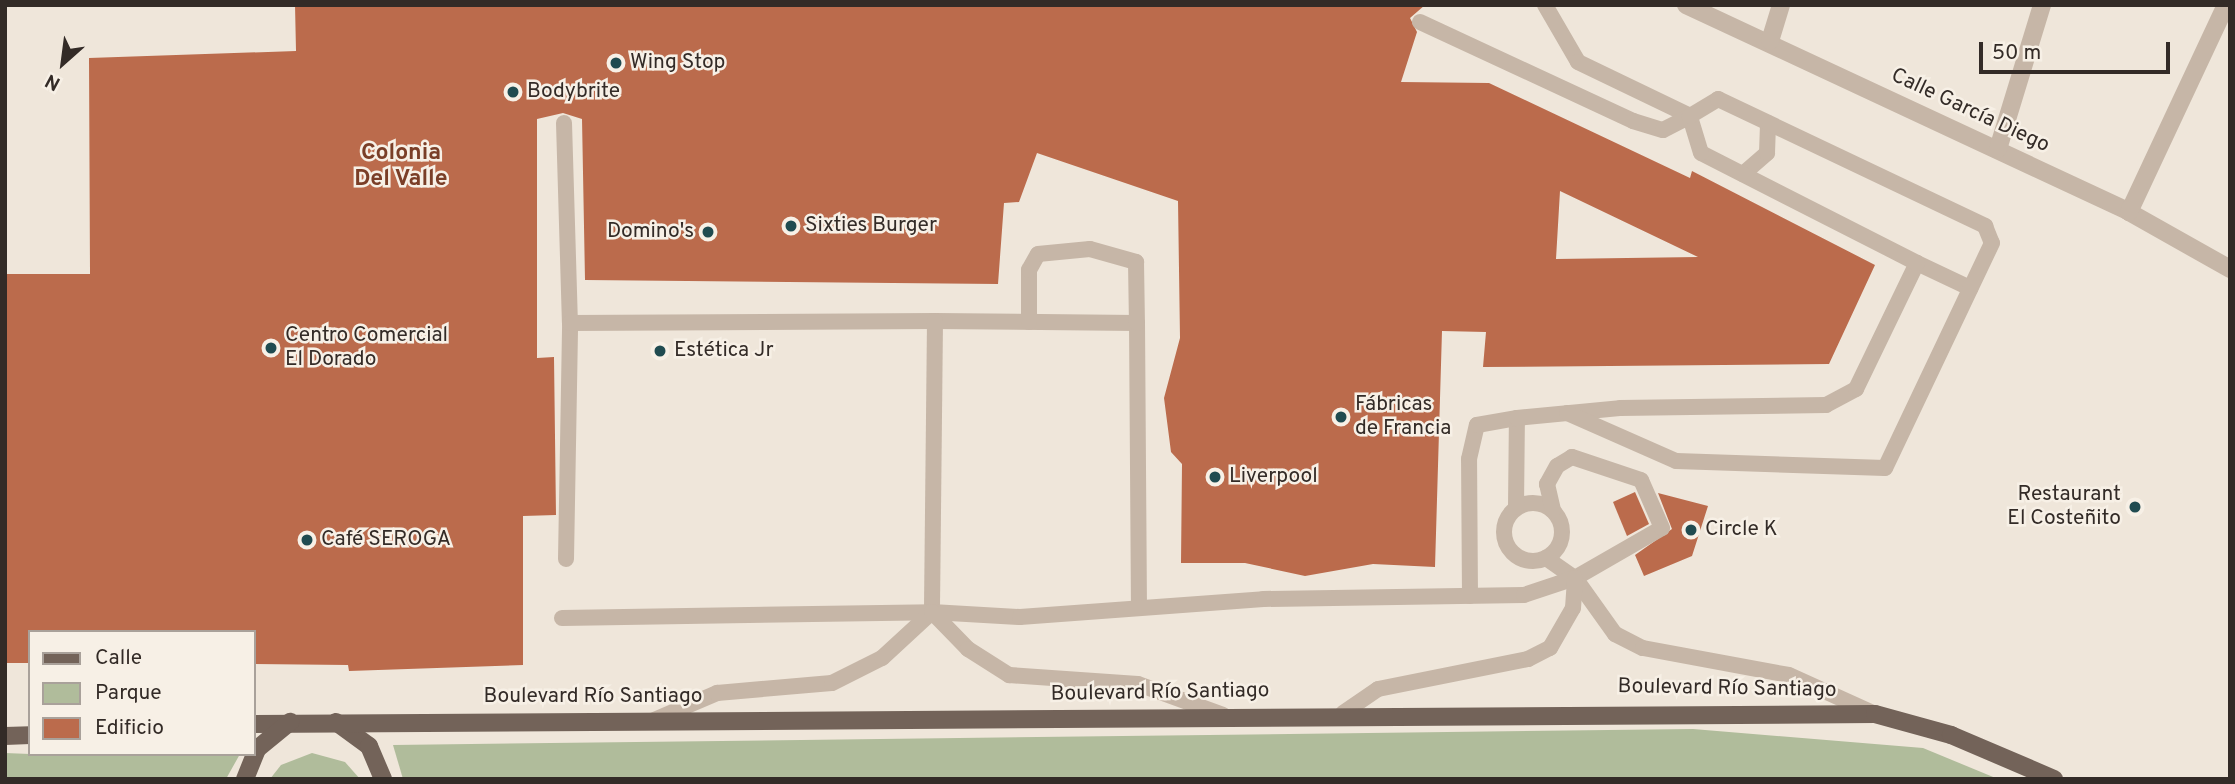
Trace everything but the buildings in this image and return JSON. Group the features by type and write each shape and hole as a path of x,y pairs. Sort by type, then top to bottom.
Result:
{"main road":[{"name":"Boulevard Río Santiago","path":"256,724 333,721 1343,713 1875,714 1951,735 2054,779"},
{"path":"333,721 369,746 383,779"},
{"path":"256,752 290,722"},
{"path":"5,736 28,735"},
{"path":"245,779 254,756"}],"street":[{"name":"Calle García Diego","path":"1686,5 1770,41 2129,212 2230,269"},
{"path":"1770,41 1781,5"},
{"path":"1998,149 2042,5"},
{"path":"2129,212 2226,5"}],"lane":[{"path":"1545,5 1578,62 1690,116 1701,153 1970,288"},
{"path":"1420,22 1633,121 1663,130 1718,99 1985,226 1992,243 1885,468 1676,461 1567,413"},
{"path":"565,123 570,323 566,559"},
{"path":"1743,174 1767,153 1768,123"},
{"path":"1029,322 1029,270 1038,254 1090,249 1136,262 1139,608"},
{"path":"1471,596 1469,458 1477,425 1567,413 1826,405 1856,389 1917,263"},
{"path":"935,321 932,612 968,649 1009,675 1138,684 1223,715"},
{"path":"570,323 1136,323"},
{"path":"1517,418 1516,507 1505,523 1510,551 1527,560 1546,558 1575,578 1615,634 1643,648 1789,675 1875,714"},
{"path":"562,618 932,612 1020,617 1263,599 1524,595 1575,578 1662,528 1641,480 1572,457 1557,466 1547,484 1562,536 1546,558"},
{"path":"1516,507 1535,502 1553,509"},
{"path":"1343,713 1399,682 1528,659 1550,648 1573,607 1575,578"},
{"path":"654,720 717,693 832,683 882,658 932,612"}],"green space":[{"path":"1693,729 1923,748 1998,779 403,779 393,745"},
{"path":"5,753 28,756 239,756 226,779 5,779"},
{"path":"312,753 345,762 360,779 270,779 281,765"}],"place":[{"name":"Wing Stop","path":"616,63"},
{"name":"Bodybrite","path":"513,92"},
{"name":"Sixties Burger","path":"791,226"},
{"name":"Domino's","path":"708,232"},
{"name":"Centro Comercial El Dorado","path":"271,348"},
{"name":"Estética Jr","path":"660,351"},
{"name":"Fábricas de Francia","path":"1341,417"},
{"name":"Liverpool","path":"1215,477"},
{"name":"Restaurant El Costeñito","path":"2135,507"},
{"name":"Circle K","path":"1691,530"},
{"name":"Café SEROGA","path":"307,540"}],"district":[{"name":"Colonia Del Valle","path":"401,167"}]}
